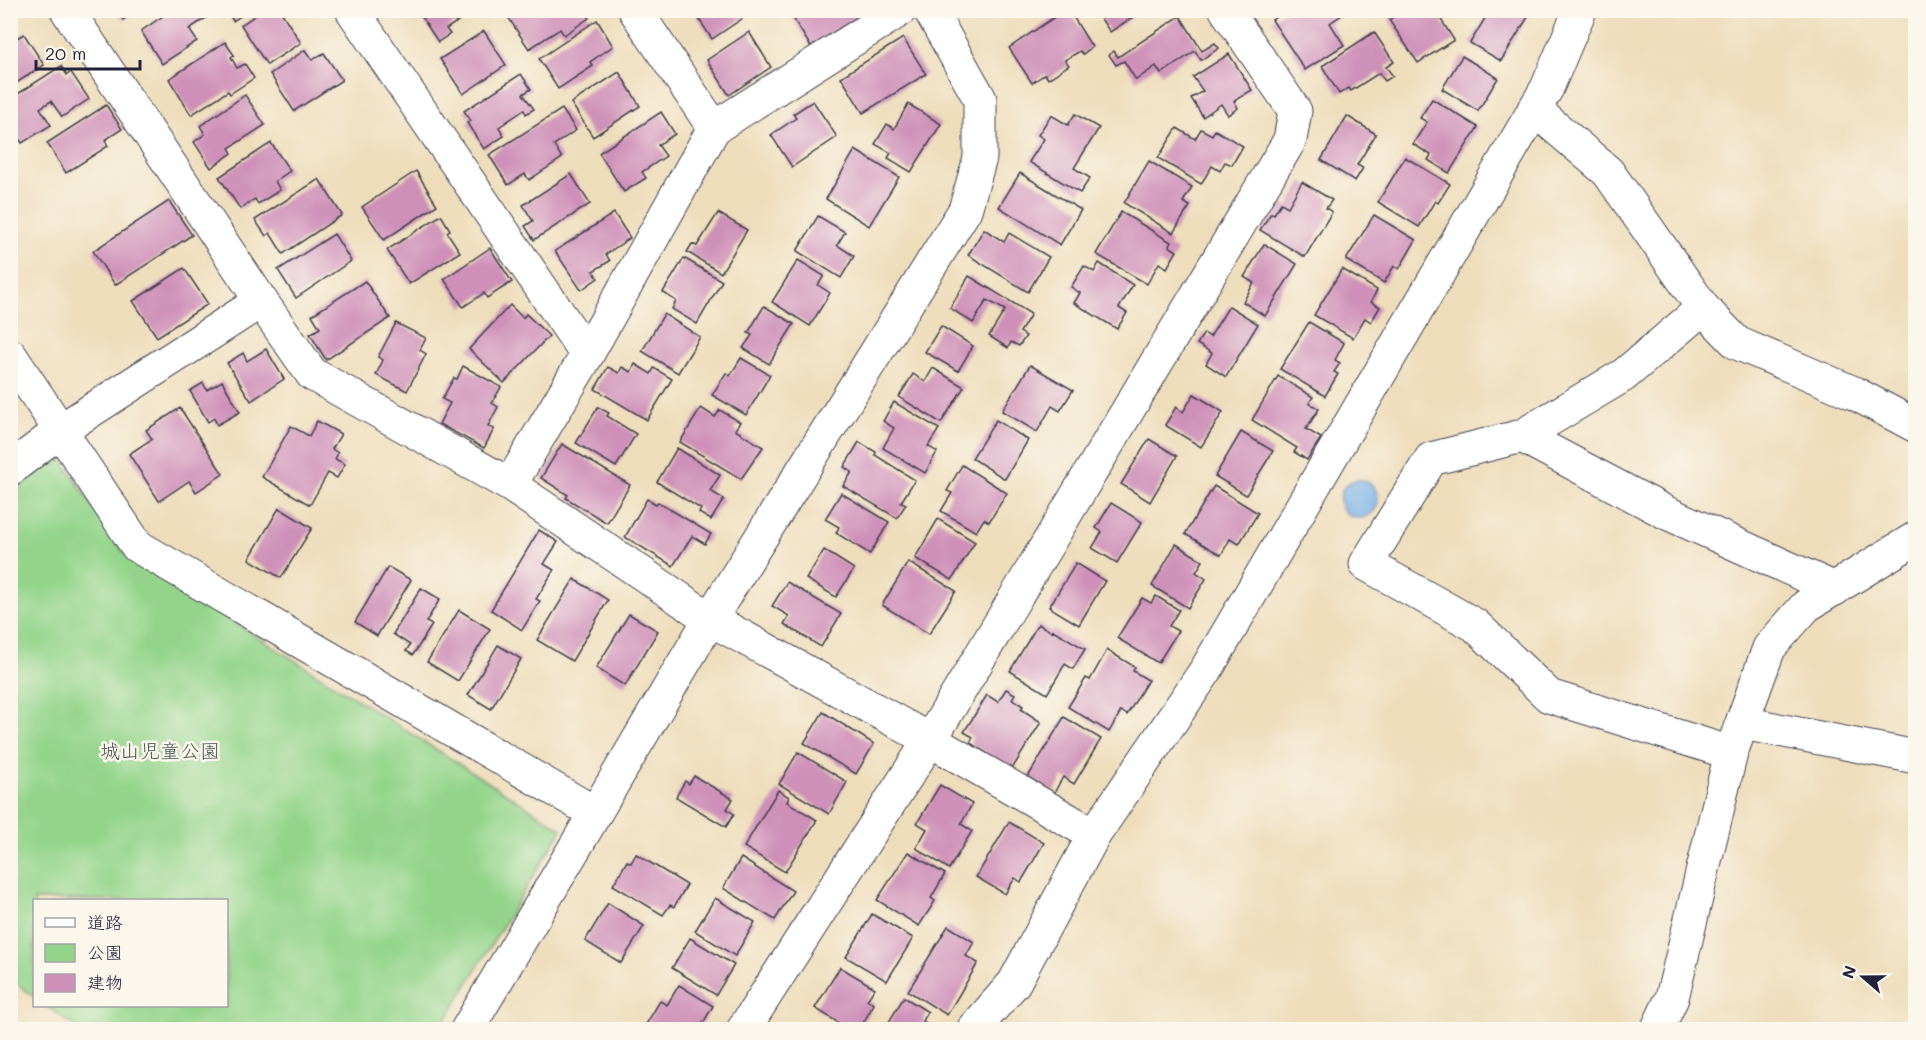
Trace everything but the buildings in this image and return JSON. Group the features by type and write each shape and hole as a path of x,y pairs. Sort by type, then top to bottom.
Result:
{"street":[{"path":"67,10 312,374 510,485 710,620 930,740 1094,835"},
{"path":"352,10 587,355"},
{"path":"635,10 714,128"},
{"path":"510,485 587,355 714,128 900,10"},
{"path":"475,1027 595,813 710,620 965,210 980,158 980,99 930,10"},
{"path":"743,1029 930,740 1290,140 1295,111 1226,10"},
{"path":"973,1029 1014,983 1094,835 1206,670 1547,88 1580,10"},
{"path":"1534,110 1608,172 1703,308 1737,343 1854,393 1916,426"},
{"path":"10,469 61,430 261,301"},
{"path":"1703,308 1624,375 1522,436 1431,459 1366,564 1475,625 1549,696 1731,753"},
{"path":"10,355 136,546 595,813"},
{"path":"1522,436 1665,512 1835,589"},
{"path":"1658,1029 1672,998 1731,753 1769,648 1806,606 1911,545"},
{"path":"1743,723 1916,757"}],"green space":[{"name":"城山児童公園","path":"59,455 123,552 562,829 440,1029 79,1029 47,1007 228,1007 228,899 33,899 33,996 11,979 10,495"}],"water":[{"path":"1359,480 1366,481 1372,486 1377,492 1377,506 1372,512 1366,517 1359,518 1352,517 1346,512 1341,506 1340,499 1341,492 1346,486 1352,481"}]}
